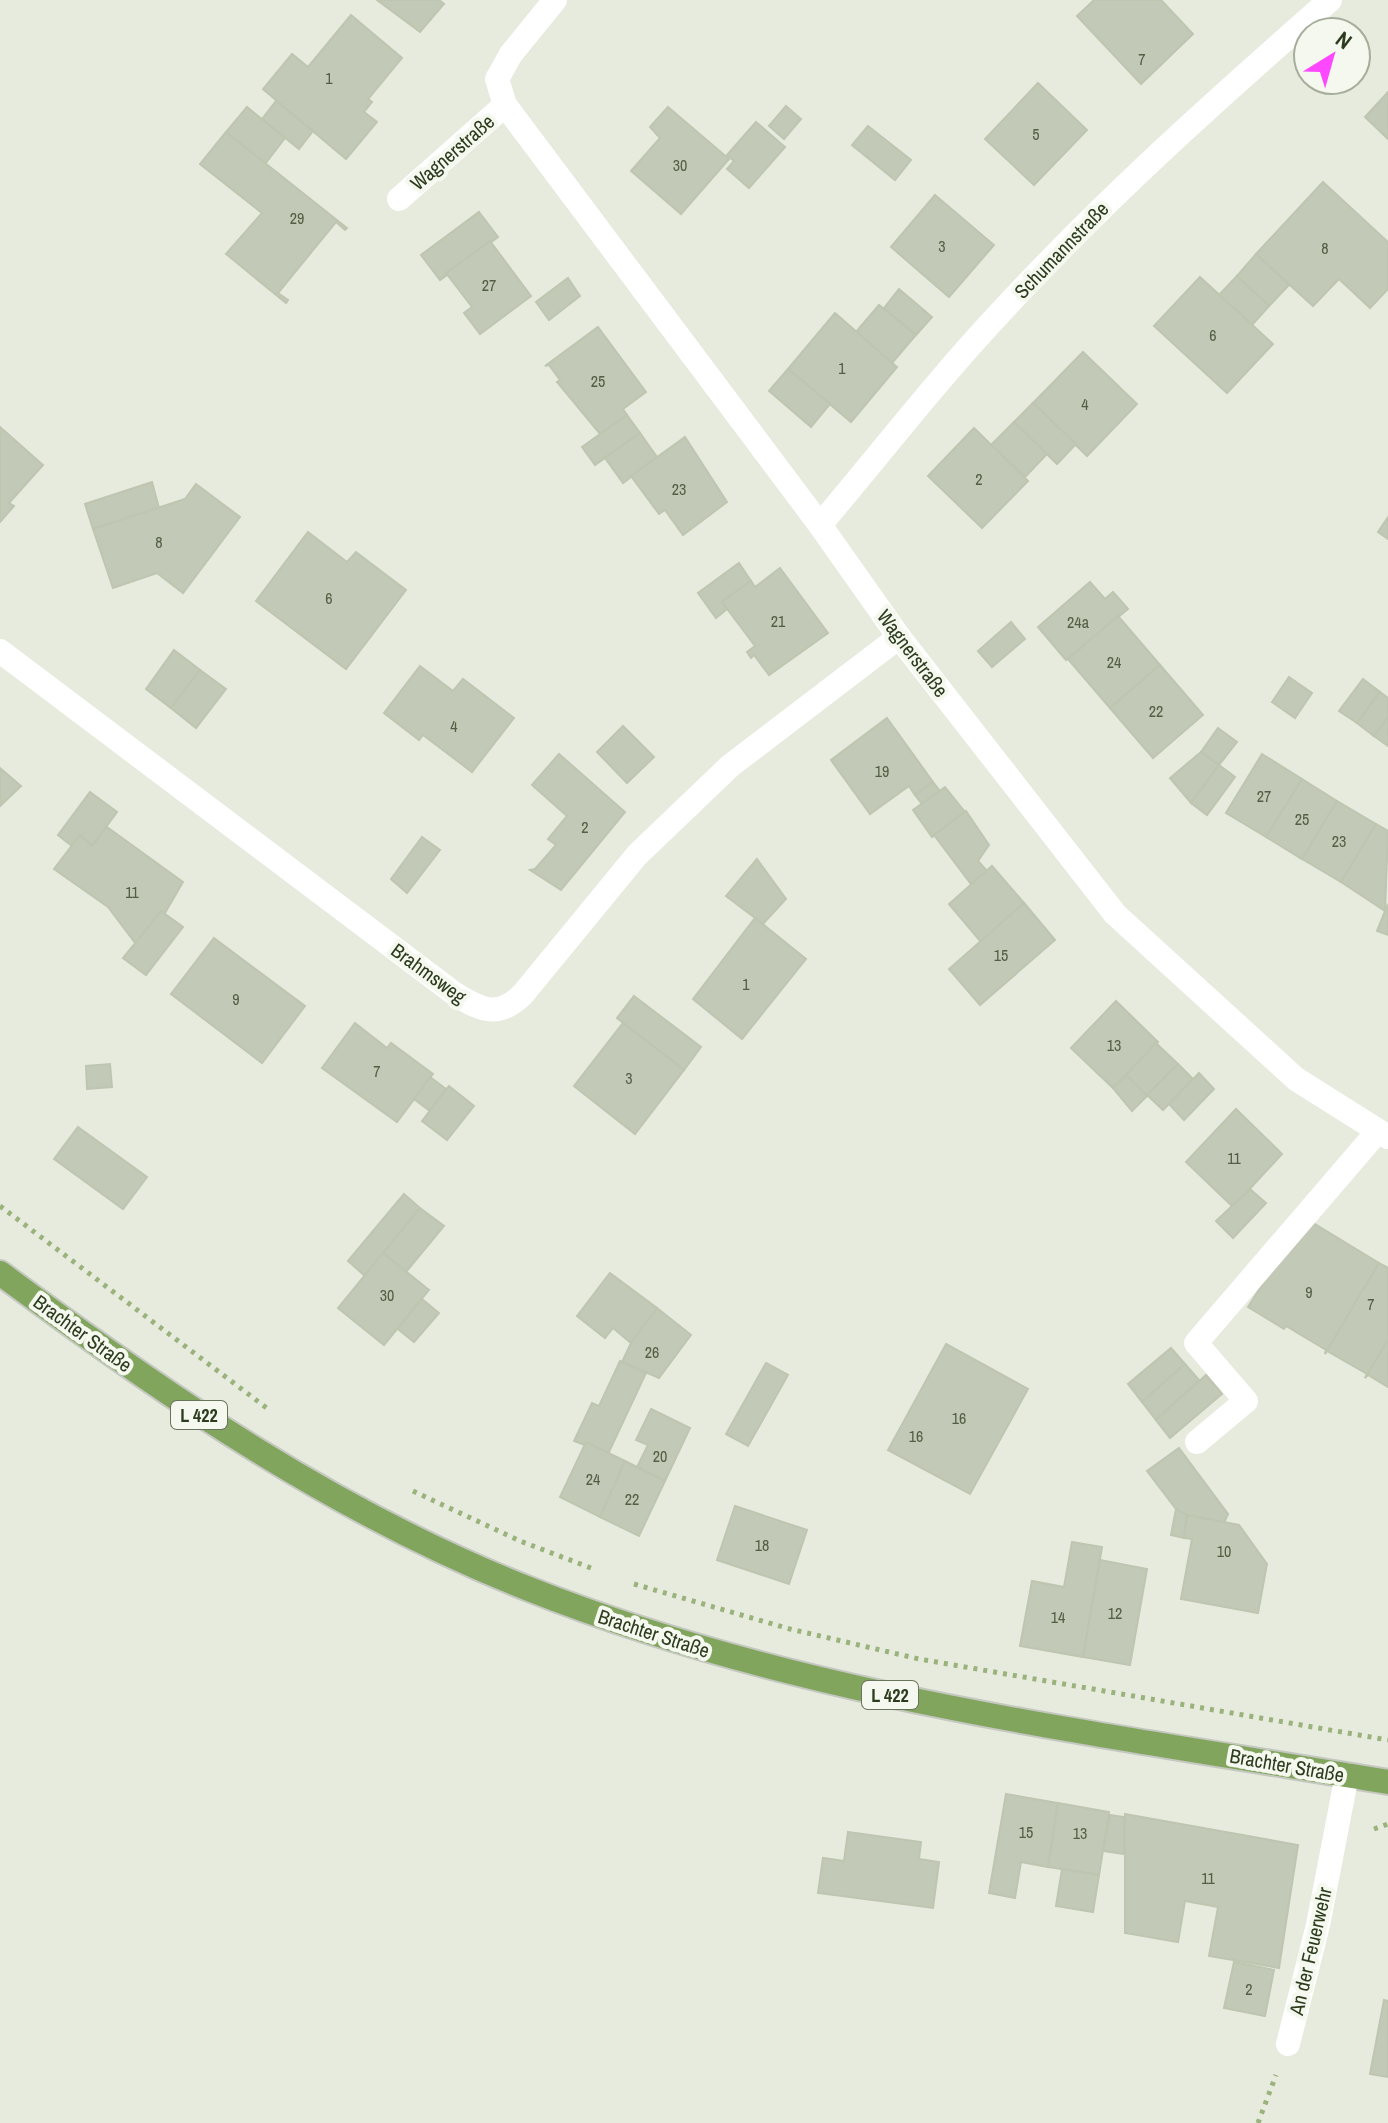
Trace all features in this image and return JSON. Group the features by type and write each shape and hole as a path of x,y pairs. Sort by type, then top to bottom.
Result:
{"main road":[{"name":"Brachter Straße","path":"0,1273 181,1403 320,1489 411,1537 526,1588 617,1622 759,1665 931,1705 1388,1782"}],"street":[{"name":"Wagnerstraße","path":"555,0 511,54 497,79 505,105 820,525 899,637 1115,914 1296,1079 1383,1134"},
{"name":"Schumannstraße","path":"820,525 998,314 1094,215 1192,121 1330,0"},
{"name":"Wagnerstraße","path":"399,199 505,105"},
{"name":"Brahmsweg","path":"0,651 455,994 493,1010 509,1008 523,994 637,855 730,766 899,637"},
{"path":"1197,1442 1246,1401 1196,1343 1383,1134"},
{"name":"An der Feuerwehr","path":"1288,2044 1318,1925 1347,1775"}],"path":[{"path":"0,1206 207,1366 282,1417"},
{"path":"405,1488 520,1541 601,1572"},
{"path":"628,1582 790,1629 919,1659 1388,1740"},
{"path":"1258,2123 1288,2044"}],"building":[{"path":"377,0 439,0 444,4 420,32"},
{"path":"1094,0 1161,0 1193,34 1141,84 1077,16"},
{"path":"351,15 402,58 368,99 372,102 364,112 377,122 346,159 263,89 292,54 308,67"},
{"path":"1038,83 1087,130 1034,185 985,139"},
{"path":"1388,92 1388,139 1365,117"},
{"path":"276,101 313,131 299,149 262,119"},
{"path":"786,106 801,119 784,139 769,126"},
{"path":"247,107 285,138 265,164 226,132"},
{"path":"668,107 729,159 681,214 631,171 660,138 650,127"},
{"path":"756,122 785,147 749,188 727,169 734,161 727,155"},
{"path":"868,126 911,160 895,180 852,145"},
{"path":"226,132 347,228 345,230 336,222 278,293 288,300 286,303 226,254 262,213 200,164"},
{"path":"1323,182 1388,242 1388,289 1370,308 1339,279 1313,306 1256,254"},
{"path":"935,195 994,245 949,297 891,247"},
{"path":"479,212 498,237 440,280 421,255"},
{"path":"490,241 531,296 480,334 464,313 472,307 446,273"},
{"path":"1256,254 1289,285 1269,306 1237,276"},
{"path":"1237,276 1269,306 1252,325 1219,295"},
{"path":"1200,277 1273,344 1227,393 1154,326"},
{"path":"568,278 580,296 549,320 536,302"},
{"path":"899,289 932,317 916,335 884,308"},
{"path":"879,305 916,335 892,363 856,332"},
{"path":"835,313 897,367 851,422 788,369"},
{"path":"598,327 646,392 623,409 627,415 600,434 557,382 560,380 549,365 545,366"},
{"path":"1083,352 1137,404 1087,456 1033,403"},
{"path":"788,369 830,404 811,427 769,391"},
{"path":"1033,403 1076,444 1057,464 1014,422"},
{"path":"627,415 640,433 595,465 582,447"},
{"path":"1014,422 1047,454 1025,477 991,445"},
{"path":"0,427 43,465 9,503 14,506 0,522"},
{"path":"974,428 1028,481 982,528 928,476"},
{"path":"640,433 657,457 623,483 605,458"},
{"path":"685,437 727,502 683,535 665,510 659,514 631,476"},
{"path":"152,482 159,508 93,529 85,504"},
{"path":"196,484 240,517 183,593 157,573 113,588 93,529 185,499"},
{"path":"1388,517 1388,539 1378,532"},
{"path":"308,532 347,562 356,552 406,590 346,669 256,601"},
{"path":"739,563 751,581 722,602 727,609 716,618 698,593"},
{"path":"780,568 828,633 769,675 754,655 751,658 747,652 755,646 722,602 751,581 755,587"},
{"path":"1090,582 1105,599 1113,592 1128,609 1066,660 1038,627"},
{"path":"1118,616 1160,665 1110,708 1068,659"},
{"path":"1011,622 1025,639 992,667 978,651"},
{"path":"174,650 200,670 171,708 146,689"},
{"path":"1160,665 1203,715 1153,758 1110,708"},
{"path":"420,666 453,691 463,679 514,718 472,772 423,735 419,740 384,713"},
{"path":"200,670 226,689 196,728 171,708"},
{"path":"1289,677 1312,693 1295,718 1272,702"},
{"path":"1363,679 1380,692 1357,723 1339,711"},
{"path":"1380,692 1388,698 1388,717 1374,736 1357,723"},
{"path":"1388,717 1388,746 1374,736"},
{"path":"887,718 933,782 915,795 909,786 870,814 831,760"},
{"path":"623,726 654,757 627,783 597,752"},
{"path":"1218,728 1237,742 1219,765 1201,752"},
{"path":"1201,752 1219,765 1191,803 1170,778"},
{"path":"559,754 625,812 561,890 530,870 535,869 556,845 548,839 567,816 532,785"},
{"path":"1262,754 1302,779 1266,837 1226,813"},
{"path":"1219,765 1235,777 1207,815 1191,803"},
{"path":"0,768 21,786 0,806"},
{"path":"1302,779 1337,801 1302,859 1266,837"},
{"path":"933,782 940,791 922,804 915,795"},
{"path":"945,787 965,812 932,837 913,810"},
{"path":"90,792 117,812 92,846 80,835 72,846 58,835"},
{"path":"1337,801 1376,824 1341,882 1302,859"},
{"path":"966,811 989,845 978,861 987,871 971,884 934,835"},
{"path":"1376,824 1388,831 1385,911 1341,882"},
{"path":"107,827 183,882 165,913 161,911 136,944 108,907 54,869 80,835 92,846"},
{"path":"422,837 440,850 407,893 391,879"},
{"path":"757,859 786,899 763,924 726,896"},
{"path":"992,866 1024,903 981,942 949,904"},
{"path":"1024,903 1055,940 980,1005 949,969"},
{"path":"1388,904 1388,935 1377,931"},
{"path":"161,911 183,927 146,975 123,958"},
{"path":"755,918 806,959 742,1039 693,999"},
{"path":"214,938 305,1006 262,1063 171,994"},
{"path":"634,996 701,1047 684,1070 617,1018"},
{"path":"1116,1001 1158,1042 1113,1088 1071,1048"},
{"path":"355,1023 387,1048 391,1043 433,1074 397,1122 322,1068"},
{"path":"623,1023 684,1070 635,1134 574,1086"},
{"path":"1156,1043 1178,1064 1147,1096 1126,1075"},
{"path":"110,1064 112,1087 87,1089 86,1066"},
{"path":"1178,1064 1193,1079 1163,1110 1147,1095"},
{"path":"1199,1073 1214,1089 1184,1120 1169,1104"},
{"path":"1126,1075 1147,1096 1132,1111 1113,1088"},
{"path":"430,1077 446,1089 430,1111 414,1099"},
{"path":"449,1086 474,1106 447,1140 422,1121"},
{"path":"1236,1109 1282,1154 1233,1207 1186,1162"},
{"path":"78,1127 147,1177 123,1209 54,1159"},
{"path":"1250,1189 1266,1203 1233,1238 1216,1221"},
{"path":"404,1194 420,1208 365,1276 348,1261"},
{"path":"420,1208 444,1226 406,1272 383,1253"},
{"path":"1310,1221 1379,1263 1325,1354 1326,1350 1248,1307 1288,1244 1294,1248"},
{"path":"383,1253 429,1290 384,1345 338,1308"},
{"path":"1379,1263 1388,1268 1388,1340 1365,1378 1367,1374 1327,1351 1325,1354"},
{"path":"610,1273 657,1308 631,1343 613,1328 605,1338 577,1316"},
{"path":"422,1299 439,1313 414,1342 398,1329"},
{"path":"657,1308 691,1335 659,1378 622,1362 631,1343"},
{"path":"1388,1340 1388,1387 1368,1375 1365,1378"},
{"path":"946,1344 1028,1389 970,1494 888,1450"},
{"path":"1171,1348 1185,1364 1142,1402 1128,1384"},
{"path":"620,1361 646,1373 608,1454 574,1441 592,1403 599,1406"},
{"path":"766,1363 788,1375 748,1446 726,1434"},
{"path":"1185,1364 1199,1380 1156,1420 1142,1402"},
{"path":"1206,1375 1222,1394 1170,1438 1156,1420"},
{"path":"651,1409 690,1428 665,1481 637,1467 648,1445 636,1440"},
{"path":"586,1442 625,1461 600,1517 560,1497"},
{"path":"1179,1448 1228,1514 1224,1523 1187,1515 1176,1509 1147,1471"},
{"path":"625,1461 665,1481 639,1536 600,1517"},
{"path":"735,1506 807,1530 789,1584 717,1560"},
{"path":"1176,1509 1187,1515 1184,1538 1171,1535"},
{"path":"1187,1515 1239,1525 1267,1564 1258,1613 1181,1599 1192,1539 1184,1538"},
{"path":"1072,1542 1102,1547 1083,1657 1020,1646 1032,1581 1064,1587"},
{"path":"1100,1560 1147,1569 1130,1665 1083,1657"},
{"path":"1006,1794 1058,1803 1048,1867 1021,1862 1015,1898 989,1893"},
{"path":"1058,1803 1109,1812 1099,1875 1048,1867"},
{"path":"1125,1814 1298,1845 1279,1968 1209,1956 1218,1907 1185,1901 1178,1942 1125,1933"},
{"path":"1110,1815 1124,1817 1124,1854 1103,1851"},
{"path":"848,1832 921,1842 919,1859 939,1862 933,1908 818,1893 823,1858 844,1861"},
{"path":"1062,1869 1099,1875 1093,1912 1056,1906"},
{"path":"1234,1962 1274,1970 1265,2016 1224,2008"},
{"path":"1384,2000 1388,2001 1388,2077 1370,2074"}]}
